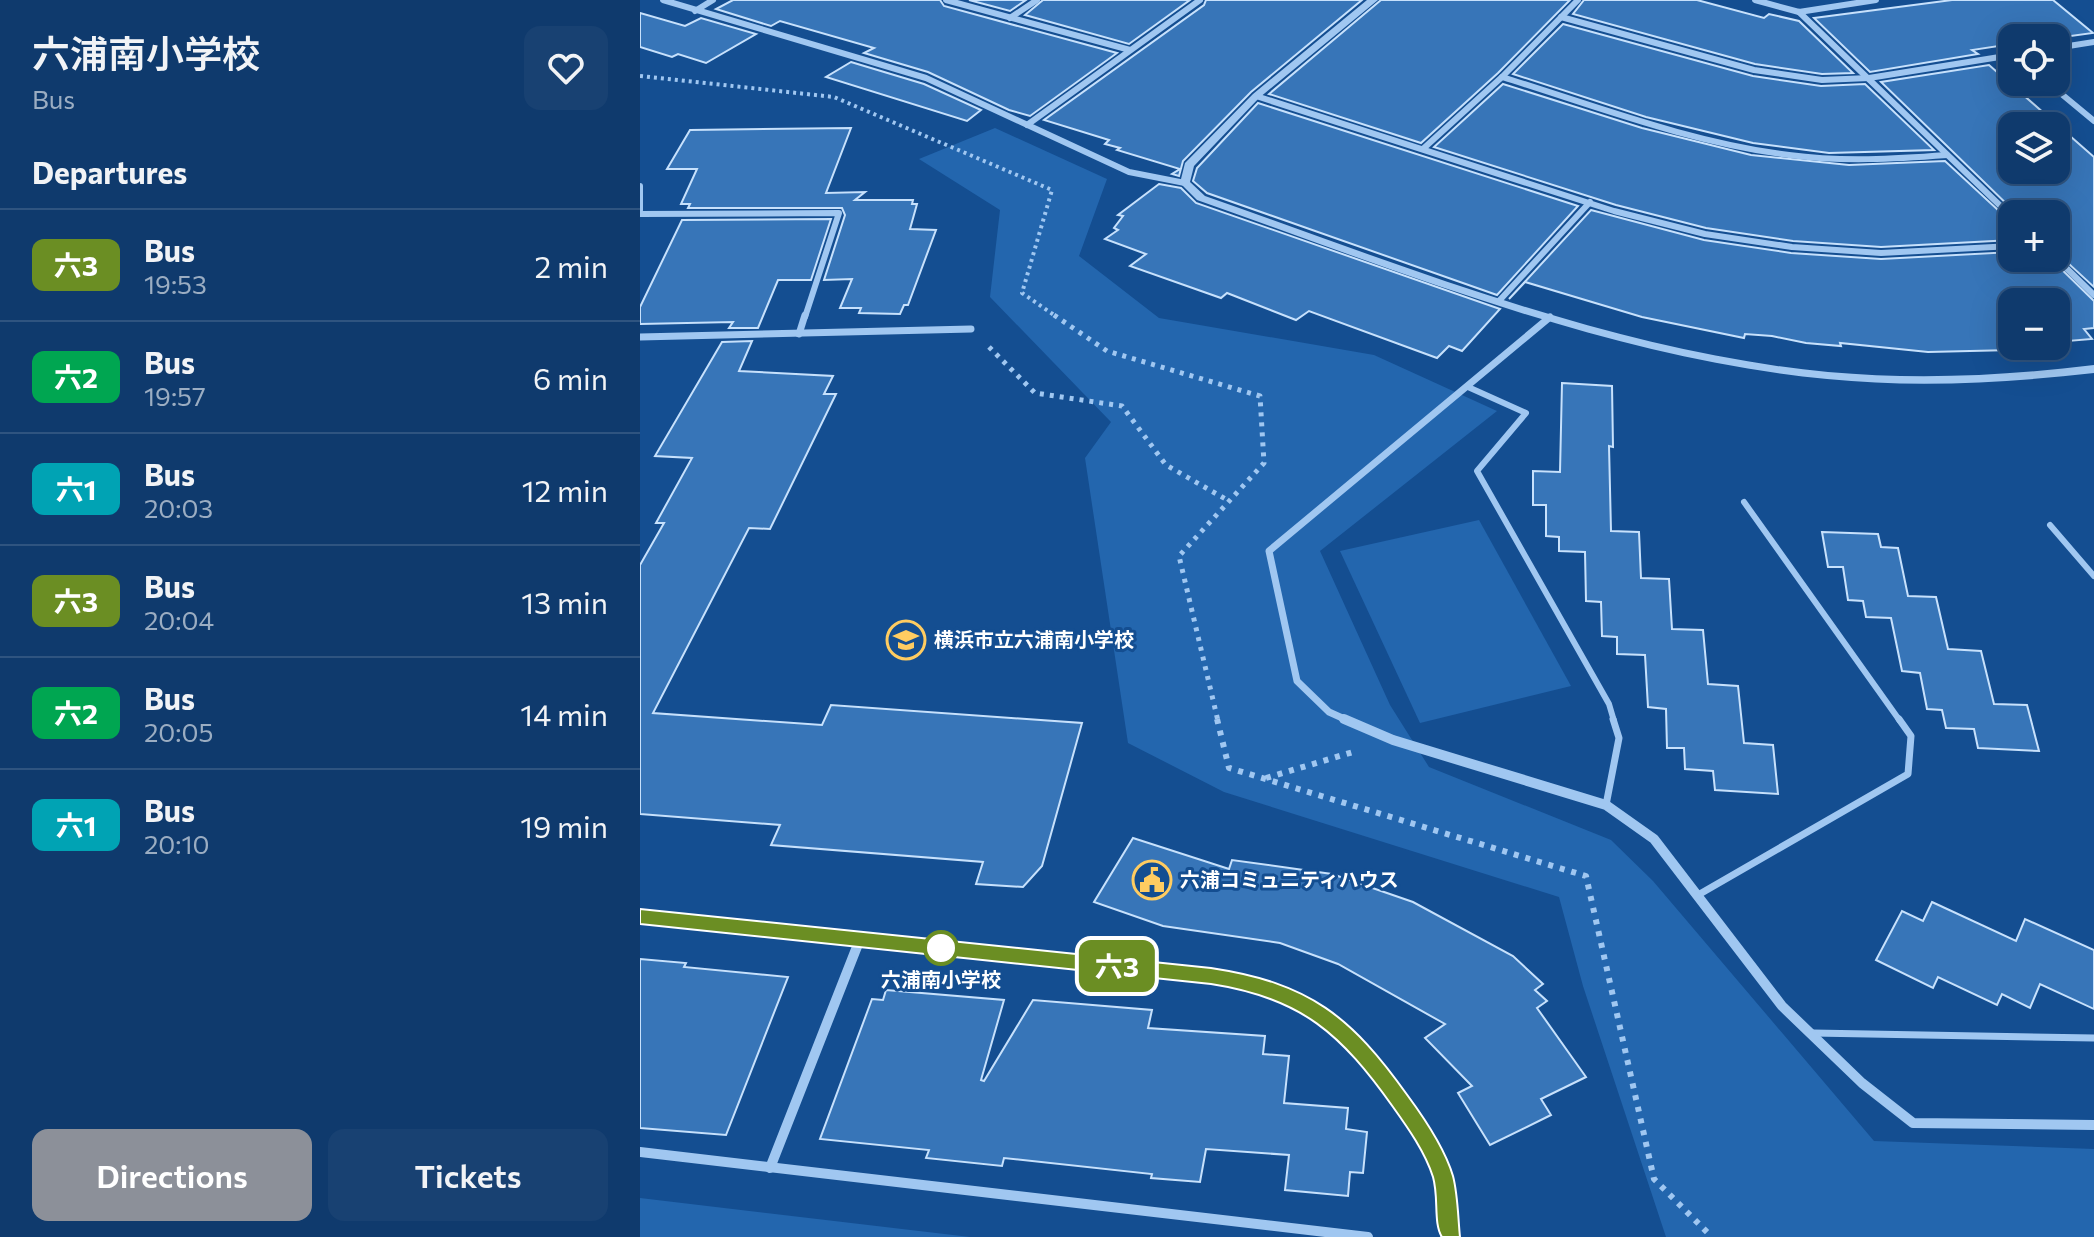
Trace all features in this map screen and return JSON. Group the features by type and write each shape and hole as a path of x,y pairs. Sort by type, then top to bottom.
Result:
{"street":[{"path":"663,0 926,78 1129,172 1185,183 1201,198 1550,317 1740,364 1819,373 1905,380 1976,380 2094,369"},
{"path":"695,11 713,0"},
{"path":"946,0 1130,50"},
{"path":"1010,18 1037,0"},
{"path":"1027,125 1200,0"},
{"path":"1185,183 1189,165 1256,96 1373,0"},
{"path":"1424,148 1502,77 1578,0"},
{"path":"1755,0 1799,12 1876,0"},
{"path":"1799,12 1998,204"},
{"path":"1561,17 1754,70 1822,80 1869,78 1998,57"},
{"path":"2070,46 2094,42"},
{"path":"1502,77 1699,137 1760,150 1790,155 1890,160 1947,155"},
{"path":"1256,96 1662,224 1784,246 1899,254 1998,248"},
{"path":"2064,96 2094,121"},
{"path":"640,186 640,212 839,213 799,334"},
{"path":"1499,301 1590,202"},
{"path":"2070,272 2094,295"},
{"path":"1550,317 1269,551 1297,681 1329,712 1393,740 1606,805 1654,839 1782,1006 1862,1083 1913,1123 2094,1125"},
{"path":"640,337 971,329"},
{"path":"640,916 1211,976 1248,982 1302,1003 1350,1036 1369,1057 1416,1124 1443,1177 1449,1237"},
{"path":"770,1168 860,939"},
{"path":"640,1152 1368,1237"}],"lane":[{"path":"1468,387 1526,413 1477,471 1609,704 1619,738 1606,805"},
{"path":"1698,895 1908,774 1911,736 1744,502"},
{"path":"2050,525 2094,576"},
{"path":"1809,1033 2094,1038"}],"path":[{"path":"640,76 834,97 1052,190 1022,293 1107,351 1260,396 1264,463 1179,556 1229,768 1586,876 1654,1179 1712,1237"},
{"path":"971,329 1035,393 1122,406 1166,465 1229,501"},
{"path":"1265,779 1393,740"}],"shaded area":[{"path":"995,128 1107,179 1079,256 1159,318 1374,355 1497,411 1320,551 1390,705 1429,767 1611,840 1653,881 1874,1141 2094,1149 2094,1237 1666,1237 1583,986 1559,897 1224,792 1128,743 1085,458 1111,422 990,297 1000,210 919,159"},
{"path":"1479,520 1571,686 1420,723 1340,551"},
{"path":"640,1198 970,1237 640,1237"}],"building":[{"path":"733,0 940,0 944,6 1117,53 1030,116 1009,110 928,72 864,53 874,48 780,21 771,26 716,9"},
{"path":"969,0 1026,0 1010,11"},
{"path":"1043,0 1190,0 1129,44 1025,15"},
{"path":"1206,0 1362,0 1251,92 1183,161 1179,176 1172,174 1180,169 1117,150 1120,148 1105,144 1109,140 1044,120 1204,5"},
{"path":"1381,0 1570,0 1498,73 1421,143 1269,94"},
{"path":"1584,0 1697,0 1764,18 1769,14 1799,21 1853,73 1822,74 1755,64 1573,14"},
{"path":"1952,0 2053,0 2093,33 2070,36 2070,24 1998,24 1998,46 1972,50 1978,54 1870,72 1814,18"},
{"path":"640,13 685,26 701,18 756,34 706,63 678,54 672,57 640,47"},
{"path":"1563,24 1753,76 1821,86 1865,84 1934,150 1829,153 1753,143 1646,117 1513,74"},
{"path":"851,62 924,84 981,110 967,121 826,77"},
{"path":"1989,65 1998,73 1998,96 2024,96 2043,112 1998,112 1998,184 2070,184 2070,136 2094,157 2094,287 2070,265 2070,200 2003,200 1881,82"},
{"path":"1503,84 1642,128 1751,155 1849,165 1945,161 1998,210 1998,241 1881,247 1793,241 1706,228 1616,205 1434,147"},
{"path":"1258,103 1578,206 1497,295 1207,193 1193,181 1197,168"},
{"path":"851,128 826,193 865,192 855,200 913,200 912,204 917,204 910,229 936,230 908,305 904,305 900,314 859,313 861,308 840,308 852,279 824,280 845,215 842,208 688,208 690,204 681,204 697,169 667,169 690,130"},
{"path":"1159,184 1181,188 1196,203 1500,309 1462,351 1449,346 1437,358 1309,311 1296,320 1227,293 1221,298 1130,266 1146,254 1105,239 1118,230 1114,228 1123,216 1118,215"},
{"path":"1591,210 1704,240 1791,253 1881,259 1998,253 1998,272 2064,272 2094,301 2094,328 2084,329 2092,339 2070,341 2070,288 1998,288 1998,350 1928,352 1840,343 1841,346 1806,343 1772,336 1745,334 1744,338 1642,317 1525,282 1509,299"},
{"path":"831,219 811,280 778,280 758,328 729,328 733,322 640,324 640,307 682,220"},
{"path":"752,341 739,371 833,376 824,394 836,394 770,529 749,528 653,713 822,725 831,705 1082,723 1042,866 1023,887 976,884 983,862 771,845 780,825 640,814 640,565 664,523 656,523 692,458 655,456 722,342"},
{"path":"1562,383 1612,386 1613,447 1609,446 1611,531 1639,532 1641,578 1669,579 1672,629 1703,630 1708,684 1738,686 1744,743 1773,745 1778,794 1715,790 1713,771 1685,769 1684,748 1667,748 1666,709 1648,707 1645,655 1617,654 1617,637 1602,636 1601,602 1586,601 1585,552 1559,551 1559,537 1546,536 1546,505 1533,505 1533,471 1560,472"},
{"path":"1822,532 1878,534 1881,547 1898,548 1908,596 1936,597 1948,649 1981,651 1994,704 2027,705 2039,751 1978,748 1974,729 1946,728 1942,710 1927,709 1920,673 1902,671 1891,618 1866,617 1863,601 1848,600 1843,567 1828,567"},
{"path":"1133,838 1229,869 1232,860 1332,874 1413,902 1513,956 1543,984 1535,990 1547,1001 1537,1008 1586,1077 1541,1099 1551,1115 1490,1145 1458,1093 1472,1086 1425,1038 1445,1024 1338,964 1280,943 1163,926 1094,902"},
{"path":"1932,902 2016,941 2025,919 2094,950 2094,1009 2040,984 2030,1008 2002,994 1997,1005 1938,977 1933,988 1876,960 1902,911 1923,921"},
{"path":"640,959 686,963 684,967 788,977 726,1135 640,1128"},
{"path":"886,990 1004,1000 981,1080 984,1081 1033,1000 1152,1010 1148,1028 1265,1036 1263,1054 1289,1056 1284,1103 1348,1108 1346,1129 1367,1132 1363,1173 1350,1172 1348,1196 1285,1190 1289,1155 1206,1149 1200,1182 1004,1158 1002,1166 926,1158 929,1150 820,1139 872,999 883,1000"}],"bus line":[{"name":"六3","path":"640,916 1211,976 1248,982 1275,991 1325,1018 1350,1036 1369,1057 1433,1152 1443,1177 1449,1237"}],"place":[{"name":"横浜市立六浦南小学校","path":"906,640"},
{"name":"六浦コミュニティハウス","path":"1152,880"},
{"name":"六浦南小学校","path":"941,948"}]}
